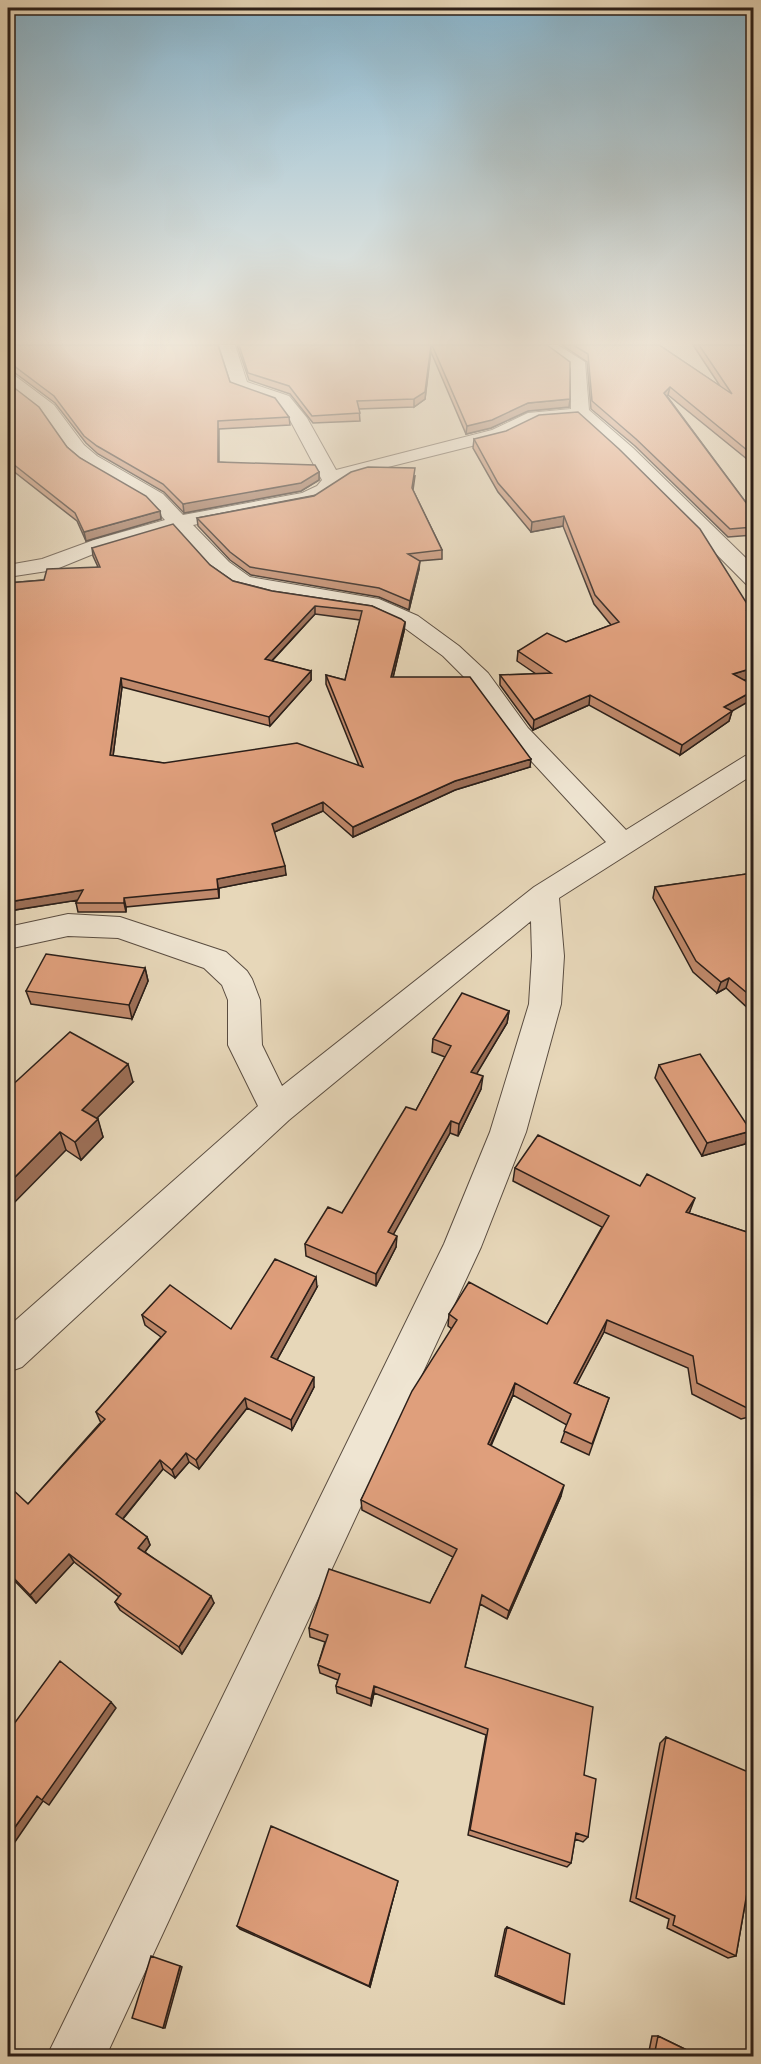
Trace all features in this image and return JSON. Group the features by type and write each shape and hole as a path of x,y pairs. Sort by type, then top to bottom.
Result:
{"street":[{"path":"72,441 90,460 156,498 221,567 242,582 273,590 379,606 418,627 451,651 479,678 519,733 622,843"},
{"path":"311,441 332,480"},
{"path":"8,571 46,565 101,544 181,522 307,498 324,490 332,480 349,471 469,441"},
{"path":"614,441 753,579"},
{"path":"8,1353 277,1110 544,894 753,762"},
{"path":"76,2056 462,1246 508,1132 545,1004 548,956 544,894"},
{"path":"8,938 68,925 120,928 215,960 237,979 244,1000 245,1045 277,1110"}],"building":[{"path":"8,441 63,441 80,458 146,496 160,511 84,532 75,513 8,460"},
{"path":"91,441 218,441 218,462 315,465 319,472 301,483 183,504 163,484"},
{"path":"475,441 610,441 700,529 751,610 747,611 753,616 753,668 733,674 753,685 753,691 724,707 732,711 682,745 590,695 534,720 500,675 551,673 518,651 547,633 566,642 619,622 595,595 564,516 532,522 498,483"},
{"path":"638,441 700,441 753,512 753,527 730,529"},
{"path":"736,441 753,441 753,455"},
{"path":"368,467 415,468 412,488 442,550 408,554 420,561 410,601 379,588 250,567 230,552 197,518 314,496 351,472"},
{"path":"173,524 210,565 233,581 272,591 372,606 401,619 405,622 391,677 470,677 531,759 455,781 353,827 323,802 272,824 285,866 217,879 218,889 124,898 124,903 76,903 83,890 8,902 8,583 44,580 47,569 100,567 92,548","holes":["315,606 362,611 345,680 326,675 363,767 297,743 164,763 110,755 121,678 269,717 311,671 265,659"]},
{"path":"753,873 753,998 729,978 721,982 696,961 655,887"},
{"path":"46,954 145,968 129,1005 26,991"},
{"path":"462,993 509,1011 471,1072 483,1076 459,1124 451,1121 388,1232 397,1236 376,1274 305,1244 328,1207 342,1213 406,1107 416,1110 451,1046 433,1039"},
{"path":"70,1032 128,1064 82,1110 98,1119 75,1142 60,1132 8,1184 8,1089"},
{"path":"700,1054 751,1131 707,1143 659,1065"},
{"path":"538,1135 640,1186 647,1174 695,1198 686,1212 753,1234 753,1407 747,1408 697,1383 693,1356 607,1320 574,1383 609,1398 592,1444 564,1431 571,1414 515,1383 488,1444 564,1485 509,1611 482,1595 465,1667 593,1707 584,1775 596,1779 588,1837 576,1833 571,1863 470,1830 488,1729 374,1686 371,1699 336,1686 340,1674 318,1665 328,1635 309,1628 329,1569 430,1603 457,1549 361,1500 412,1391 457,1320 449,1314 469,1282 547,1324 609,1216 515,1168"},
{"path":"275,1259 316,1277 271,1357 314,1377 291,1420 245,1398 196,1460 186,1453 172,1470 160,1460 116,1514 147,1537 138,1548 211,1596 179,1647 115,1602 121,1594 69,1554 30,1595 8,1572 8,1487 28,1504 105,1419 96,1412 166,1332 142,1315 170,1285 231,1329"},
{"path":"60,1661 111,1702 42,1800 37,1796 8,1837 8,1732"},
{"path":"666,1737 753,1774 750,1805 753,1807 753,1889 748,1887 736,1956 673,1925 675,1916 636,1898"},
{"path":"271,1826 398,1881 369,1986 237,1926"},
{"path":"507,1927 570,1954 564,2004 497,1975"},
{"path":"151,1956 180,1966 163,2028 132,2018"},
{"path":"658,2036 699,2056 654,2056"}]}
